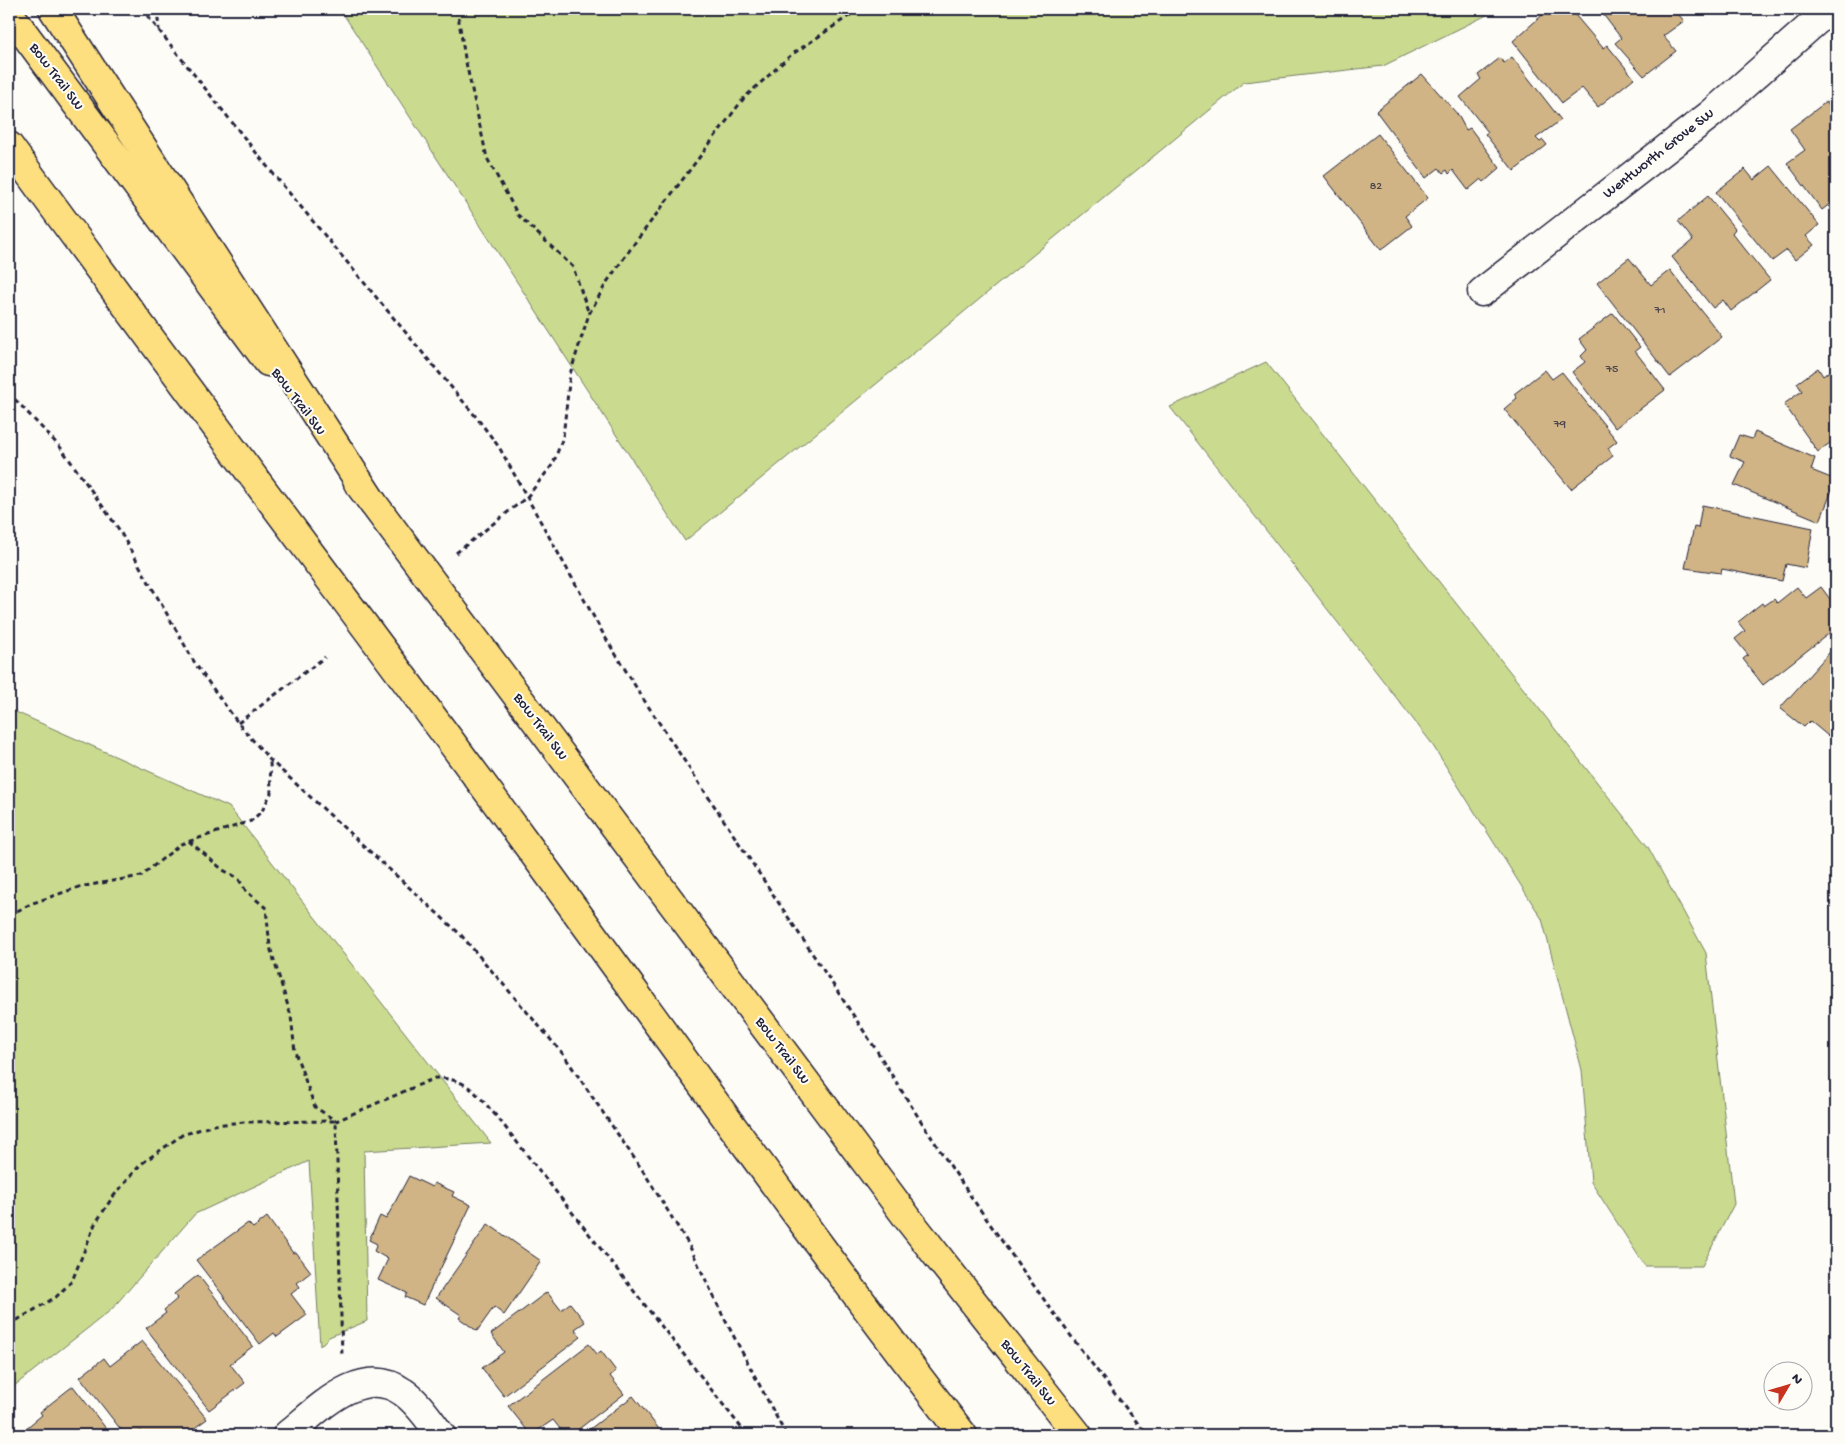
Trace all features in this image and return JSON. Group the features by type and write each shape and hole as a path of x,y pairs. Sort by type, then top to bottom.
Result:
{"main road":[{"path":"53,9 373,503"},
{"name":"Bow Trail SW","path":"9,13 909,1220 1078,1435"},
{"path":"9,146 148,338 521,837 848,1286 963,1435"}],"street":[{"name":"Wentworth Grove SW","path":"1482,292 1711,114 1830,9"},
{"path":"287,1435 343,1390 362,1384 382,1383 403,1391 418,1406 441,1435"}],"path":[{"path":"142,9 266,165 477,418 499,448 605,637 644,700 877,1051 912,1108 1075,1344 1147,1435"},
{"path":"157,9 159,31"},
{"path":"457,9 465,58 487,158 518,215 573,267 589,314"},
{"path":"456,553 527,497 553,464 563,437 570,374 589,314 607,282 634,244 744,98 791,55 852,14 864,9"},
{"path":"9,393 61,448 118,528 196,665 238,723 270,760 461,935 563,1054 645,1174 689,1245 723,1316 786,1435"},
{"path":"238,723 326,658"},
{"path":"9,915 33,903 79,887 141,876 181,844 251,821 262,811 272,794 270,760"},
{"path":"189,841 223,870 238,878 246,891 266,908 270,947 291,1016 295,1052 315,1107 336,1121"},
{"path":"9,1325 56,1296 72,1281 95,1224 112,1198 141,1164 182,1135 214,1125 244,1122 336,1121 435,1078 452,1078 472,1089 498,1118 747,1435"},
{"path":"336,1121 343,1390"}],"green space":[{"path":"340,9 1494,9 1485,16 1383,66 1244,82 685,541"},
{"path":"1266,362 1648,847 1706,953 1734,1204 1702,1266 1645,1266 1591,1182 1582,1070 1542,919 1430,741 1170,407"},
{"path":"9,709 229,807 491,1143 364,1151 367,1321 329,1337 320,1346 309,1161 195,1214 111,1310 9,1390"}],"building":[{"path":"1549,9 1570,9 1603,48 1607,45 1634,78 1598,107 1582,88 1562,103 1513,41"},
{"path":"1599,9 1674,9 1684,21 1663,36 1676,51 1644,76 1615,43 1621,38"},
{"path":"1512,57 1561,120 1536,138 1540,142 1543,140 1547,145 1514,171 1485,134 1488,132 1460,97 1481,79 1478,75 1500,58 1504,63"},
{"path":"1422,74 1458,115 1466,130 1470,128 1500,168 1484,182 1481,179 1468,190 1453,170 1449,174 1447,170 1443,173 1439,168 1426,178 1376,111"},
{"path":"1826,102 1836,115 1836,210 1831,203 1822,210 1787,163 1805,150 1790,129"},
{"path":"1378,134 1428,198 1405,216 1412,226 1381,250 1324,176"},
{"path":"1771,166 1819,225 1806,236 1814,245 1795,260 1787,250 1772,261 1716,192 1745,169 1754,180"},
{"path":"1708,196 1735,229 1732,233 1770,280 1731,311 1723,300 1713,308 1672,257 1693,240 1678,221"},
{"path":"1629,258 1651,285 1670,270 1722,337 1670,377 1597,283"},
{"path":"1613,313 1640,347 1635,351 1665,390 1615,428 1572,372 1585,362 1581,356 1587,350 1579,339"},
{"path":"1836,366 1836,449 1831,442 1818,452 1784,404 1802,391 1797,383 1818,368 1823,376"},
{"path":"1545,370 1552,379 1562,372 1617,441 1608,448 1613,456 1571,489 1504,409 1517,398 1514,394"},
{"path":"1755,432 1815,458 1811,470 1836,480 1820,521 1734,485 1745,462 1730,456 1739,435 1752,439"},
{"path":"1702,505 1813,528 1806,568 1786,564 1782,581 1722,569 1721,573 1685,568 1694,527 1698,528"},
{"path":"1797,587 1806,598 1821,587 1836,607 1836,628 1763,685 1743,659 1748,655 1735,639 1745,631 1738,622 1762,603 1764,606 1774,599 1777,603"},
{"path":"1836,645 1836,726 1828,736 1810,721 1804,727 1780,708"},
{"path":"409,1176 432,1187 434,1183 454,1192 452,1196 471,1205 423,1305 405,1297 407,1293 378,1280 388,1259 374,1251 377,1244 369,1240 380,1216 386,1219"},
{"path":"267,1217 293,1253 296,1252 311,1272 297,1283 300,1287 291,1294 307,1315 277,1337 274,1333 260,1344 196,1260 248,1223 253,1228"},
{"path":"488,1224 541,1261 504,1315 494,1307 477,1331 459,1318 461,1315 436,1298"},
{"path":"198,1275 253,1346 230,1364 245,1383 209,1410 146,1328 166,1313 164,1310 178,1298 174,1294"},
{"path":"547,1292 561,1310 570,1303 585,1322 575,1329 581,1337 504,1396 482,1368 504,1352 491,1334"},
{"path":"142,1341 207,1419 185,1435 144,1435 141,1431 135,1435 125,1435 80,1377 104,1358 110,1366"},
{"path":"589,1344 597,1354 601,1351 616,1371 610,1376 624,1394 571,1435 565,1435 553,1420 531,1435 508,1406"},
{"path":"73,1386 111,1435 30,1435 25,1429 42,1415 40,1412"},
{"path":"633,1396 659,1429 656,1432 659,1435 582,1435"}]}
